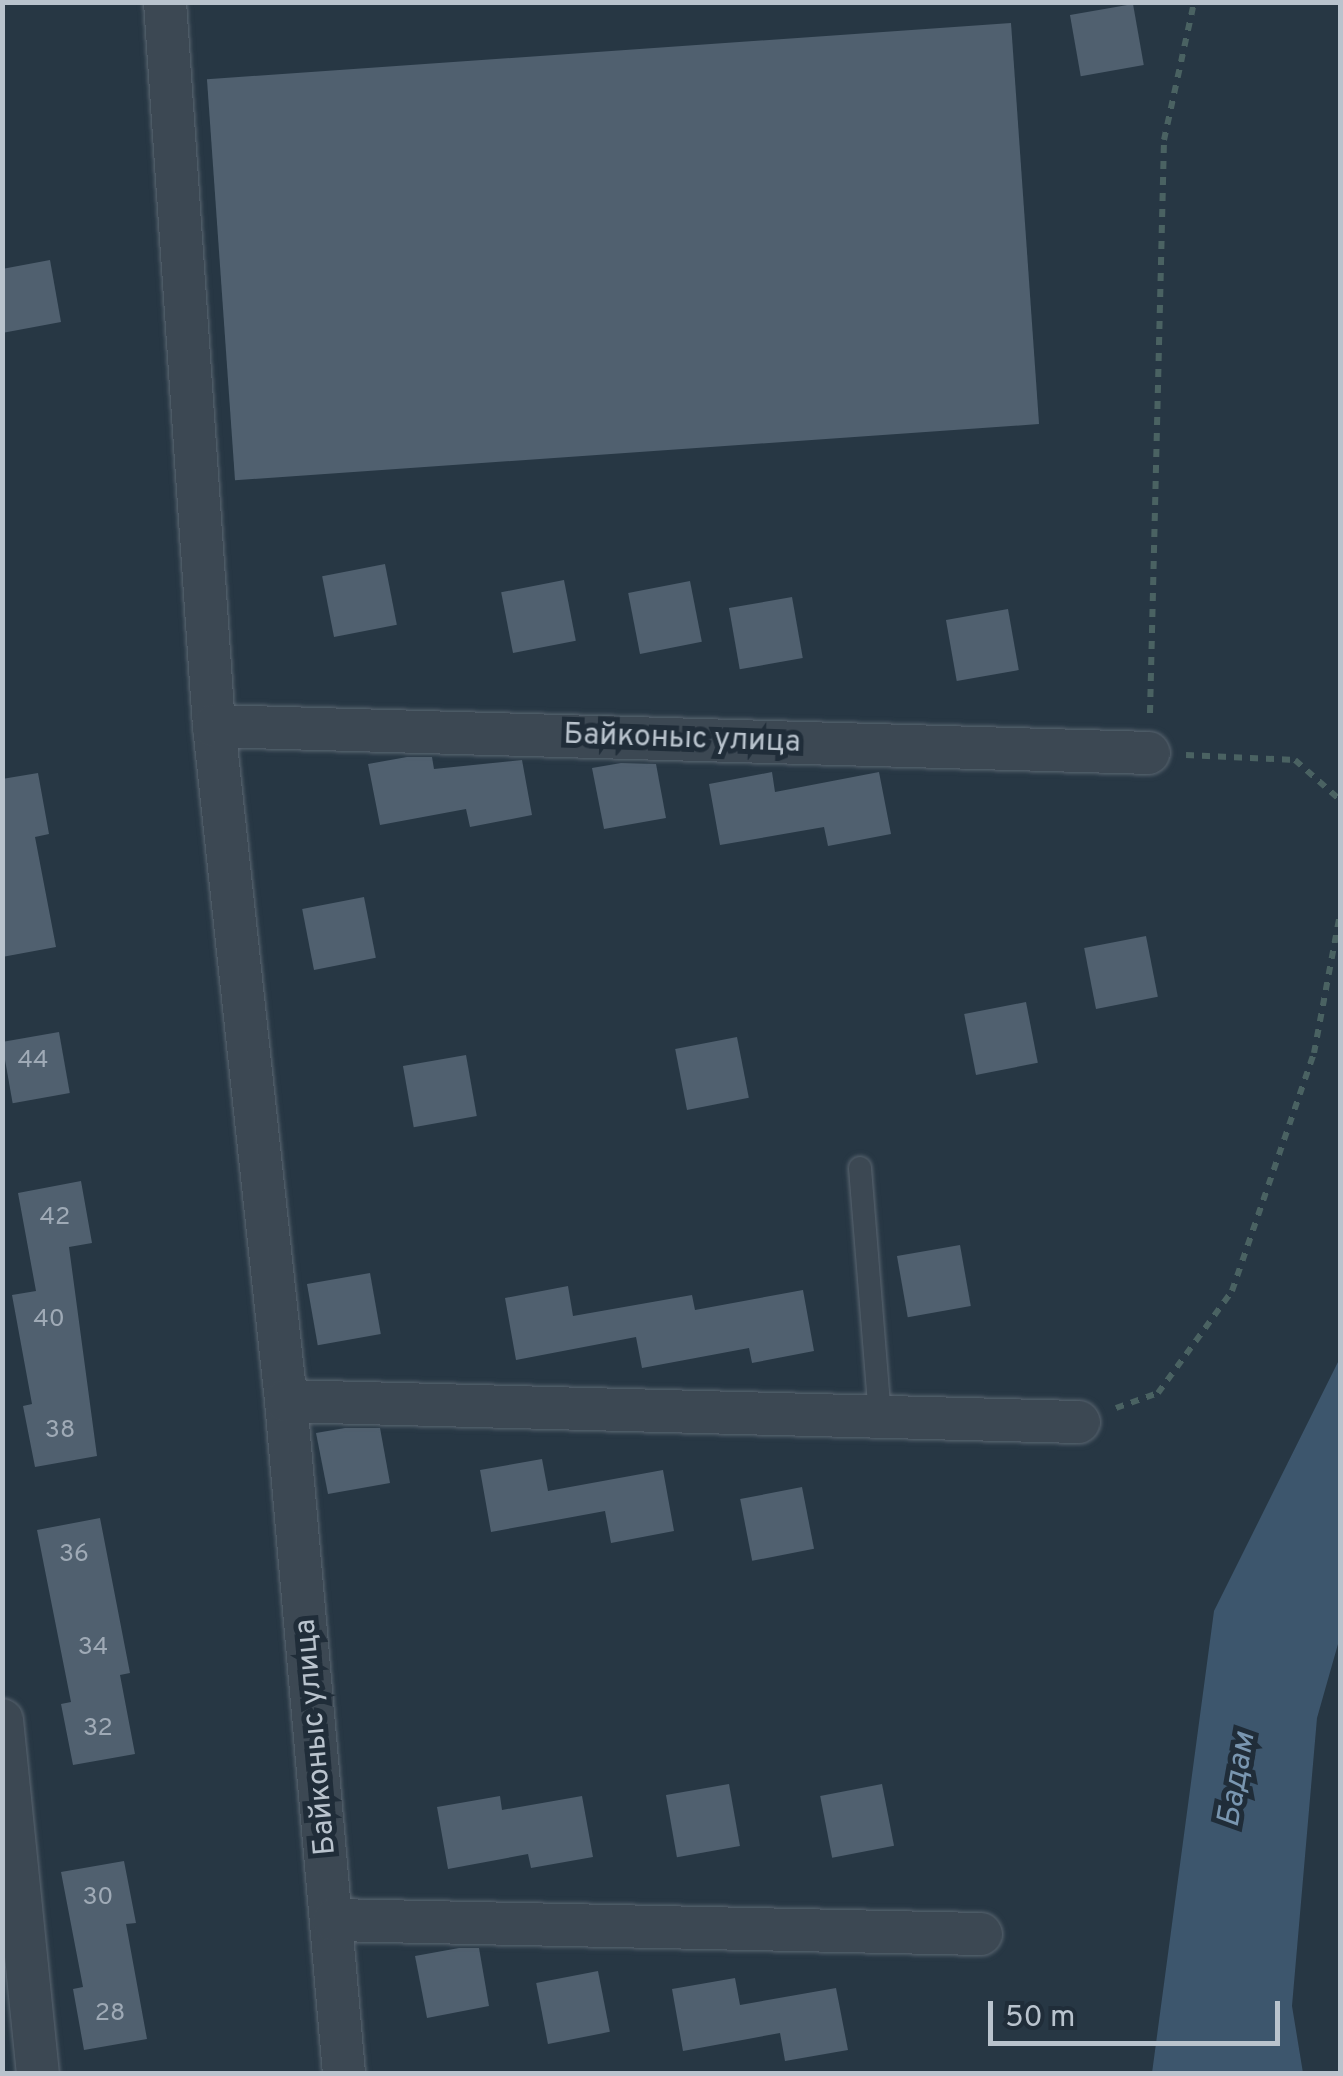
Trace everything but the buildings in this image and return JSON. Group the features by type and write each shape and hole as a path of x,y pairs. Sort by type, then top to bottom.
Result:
{"street":[{"name":"Байконыс улица","path":"165,2 214,726 286,1401 334,1920 344,2074"},
{"name":"Байконыс улица","path":"214,726 1149,753"},
{"path":"286,1401 1079,1422"},
{"path":"2,1720 8,1836 38,2074"},
{"path":"334,1920 980,1934"}],"lane":[{"path":"860,1168 880,1416"}],"path":[{"path":"1194,2 1164,140 1149,753 1295,760 1340,800"},
{"path":"1079,1422 1158,1393 1232,1291 1314,1052 1340,914"}],"water":[{"name":"Бадам","path":"1340,1358 1340,1637 1317,1718 1292,2006 1303,2073 1152,2073 1214,1611"}]}
